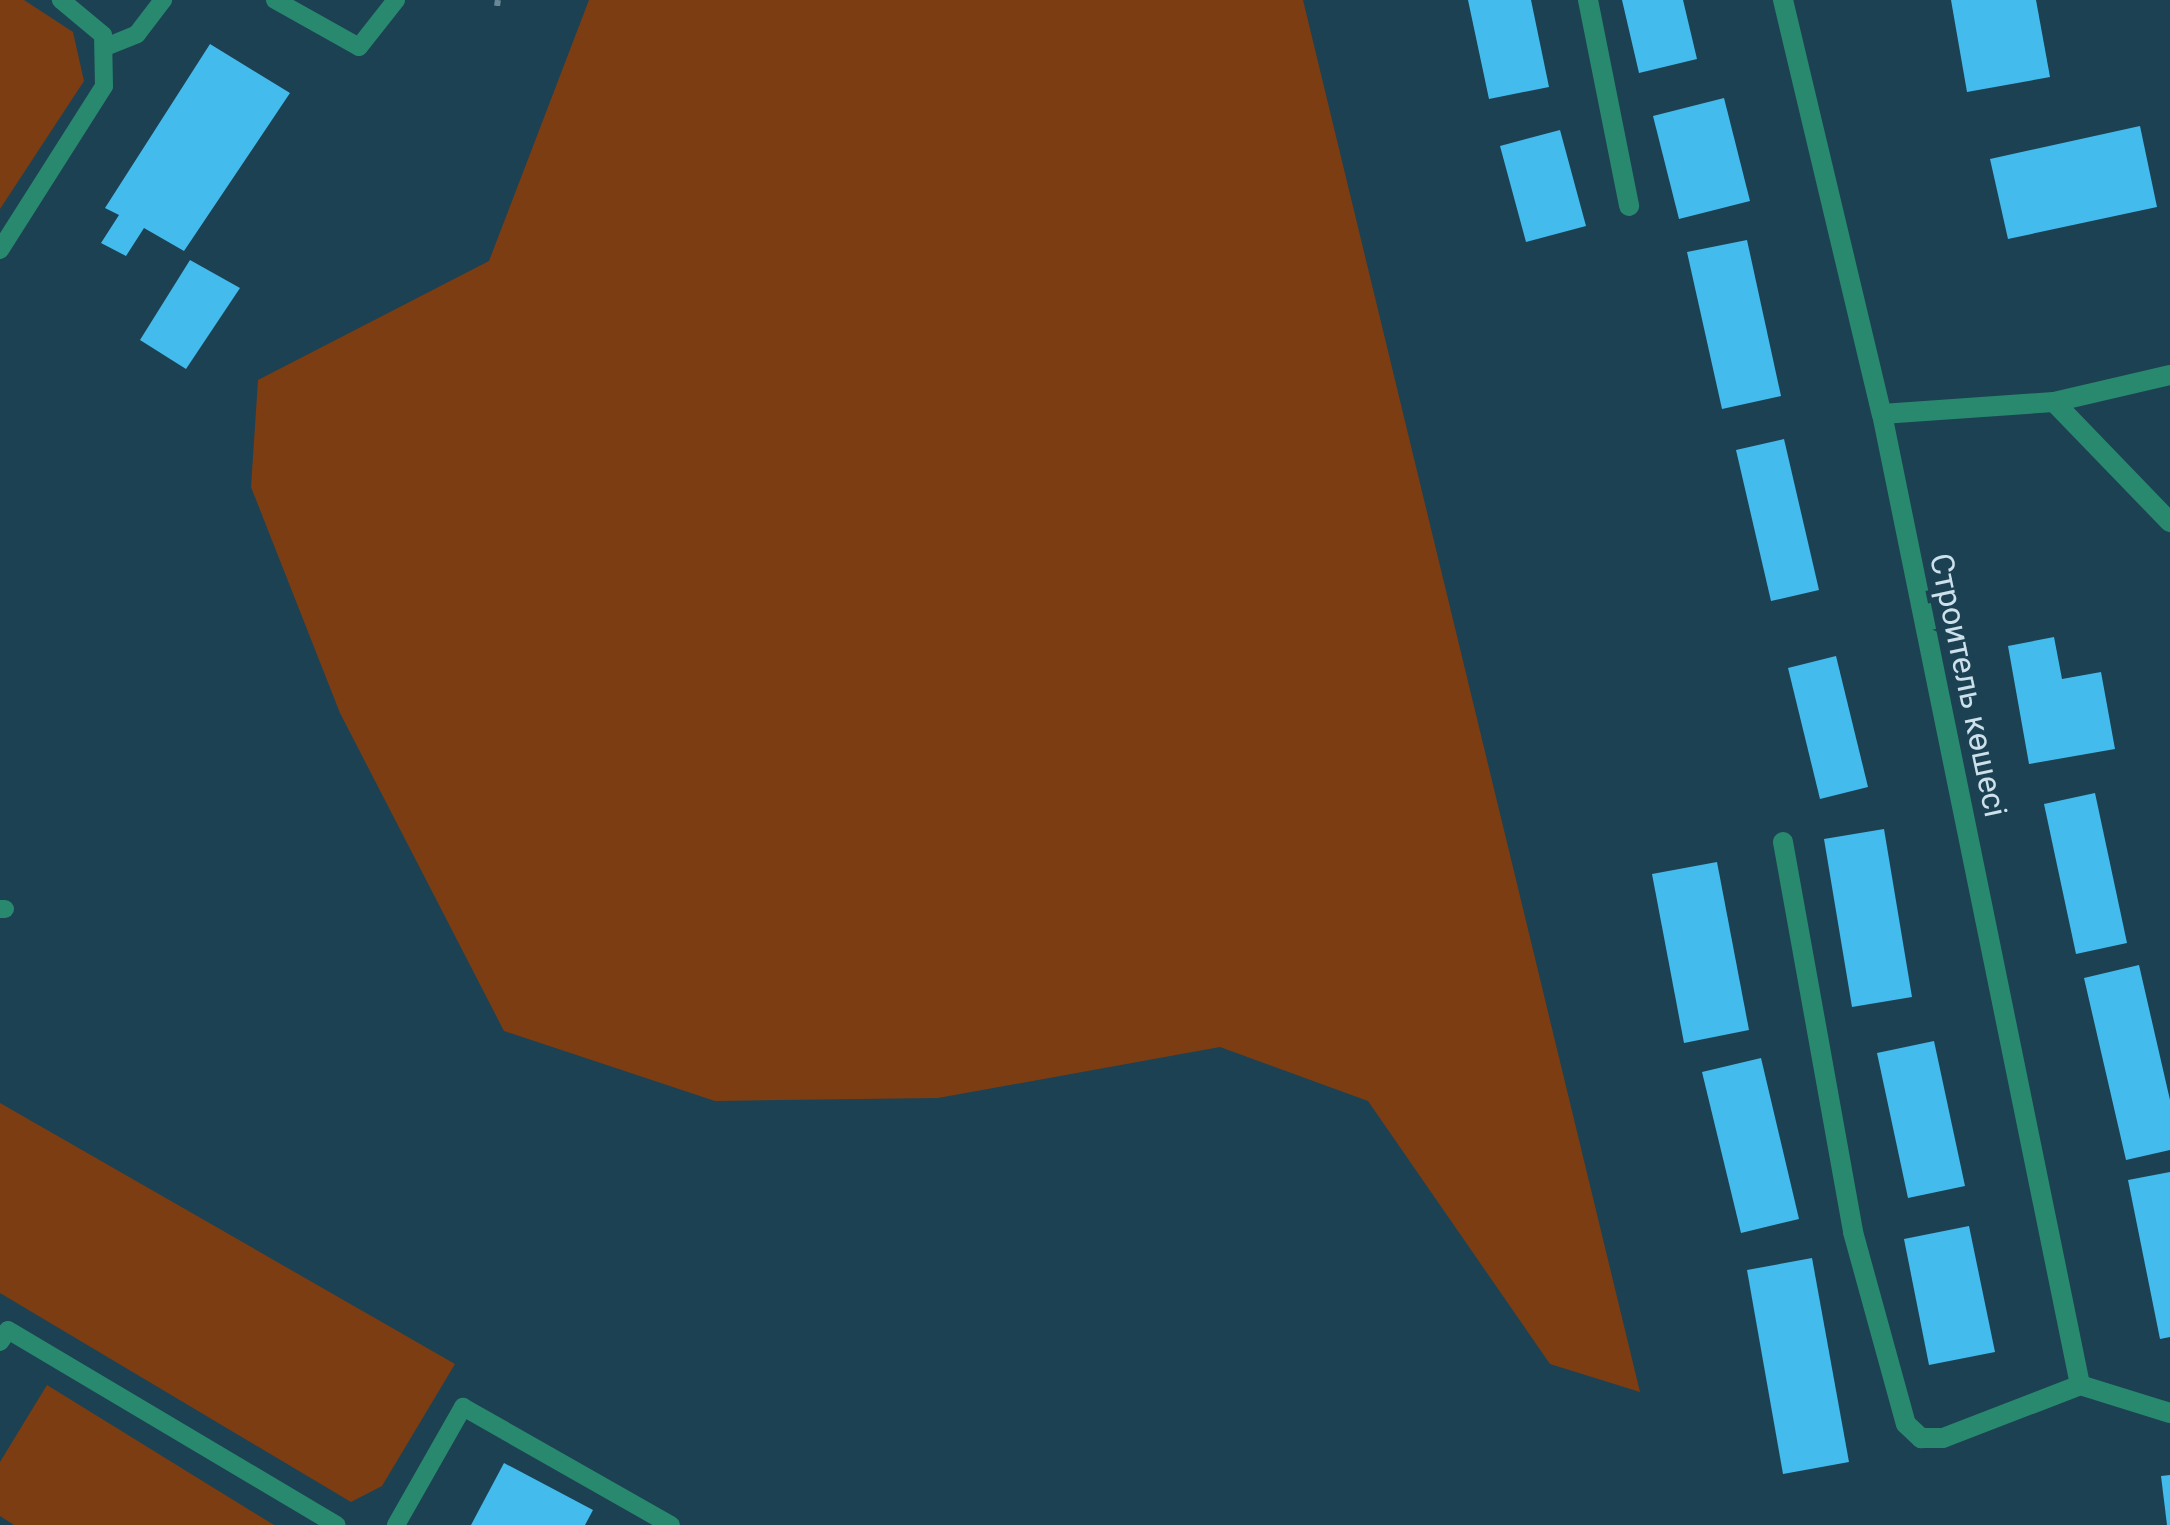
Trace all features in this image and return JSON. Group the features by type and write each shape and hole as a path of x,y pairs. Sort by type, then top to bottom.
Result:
{"street":[{"path":"1588,0 1629,206"},
{"name":"Строитель көшесі","path":"1783,0 1882,414 2080,1385"},
{"path":"1882,414 2054,402 2170,375"},
{"path":"2054,402 2170,522"},
{"path":"1783,842 1854,1232 1906,1424 1921,1438 1943,1438 2080,1385 2170,1413"}],"lane":[{"path":"61,0 108,46"},
{"path":"108,46 137,34 163,0"},
{"path":"275,0 359,47 396,0"},
{"path":"0,250 104,86 108,46"},
{"path":"0,1342 8,1330 337,1525"},
{"path":"396,1525 462,1408 671,1525"}],"shaded area":[{"path":"0,0 24,0 73,32 84,81 0,209"},
{"path":"589,0 1303,0 1640,1392 1550,1364 1368,1101 1220,1047 938,1098 715,1101 504,1031 340,713 251,487 258,380 489,261"},
{"path":"0,1103 455,1364 382,1486 351,1502 0,1293"},
{"path":"47,1385 274,1525 14,1525 0,1516 0,1462"}],"building":[{"path":"1468,0 1531,0 1549,87 1489,99"},
{"path":"1622,0 1683,0 1697,59 1639,73"},
{"path":"1951,0 2036,0 2050,77 1967,92"},
{"path":"210,44 290,93 184,251 144,228 126,256 101,243 119,215 105,208"},
{"path":"1724,98 1750,201 1679,219 1653,116"},
{"path":"2140,126 2157,207 2008,239 1990,159"},
{"path":"1560,130 1586,226 1526,242 1500,146"},
{"path":"1747,240 1781,396 1722,409 1687,252"},
{"path":"190,260 240,288 186,369 140,340"},
{"path":"1784,439 1819,590 1771,601 1736,450"},
{"path":"2054,637 2062,679 2101,672 2115,749 2029,764 2008,646"},
{"path":"1836,656 1868,787 1820,799 1788,668"},
{"path":"2095,793 2127,943 2076,954 2044,804"},
{"path":"1884,829 1912,997 1852,1007 1824,839"},
{"path":"1717,862 1749,1030 1684,1043 1652,874"},
{"path":"2139,965 2170,1100 2170,1150 2126,1160 2084,978"},
{"path":"1934,1041 1965,1186 1908,1198 1877,1053"},
{"path":"1761,1058 1799,1219 1741,1233 1702,1072"},
{"path":"2170,1172 2170,1337 2160,1339 2128,1180"},
{"path":"1969,1226 1995,1352 1929,1365 1904,1239"},
{"path":"1812,1258 1849,1462 1783,1474 1747,1270"},
{"path":"504,1463 593,1510 585,1525 471,1525"},
{"path":"2170,1475 2170,1525 2167,1525 2161,1476"}]}
